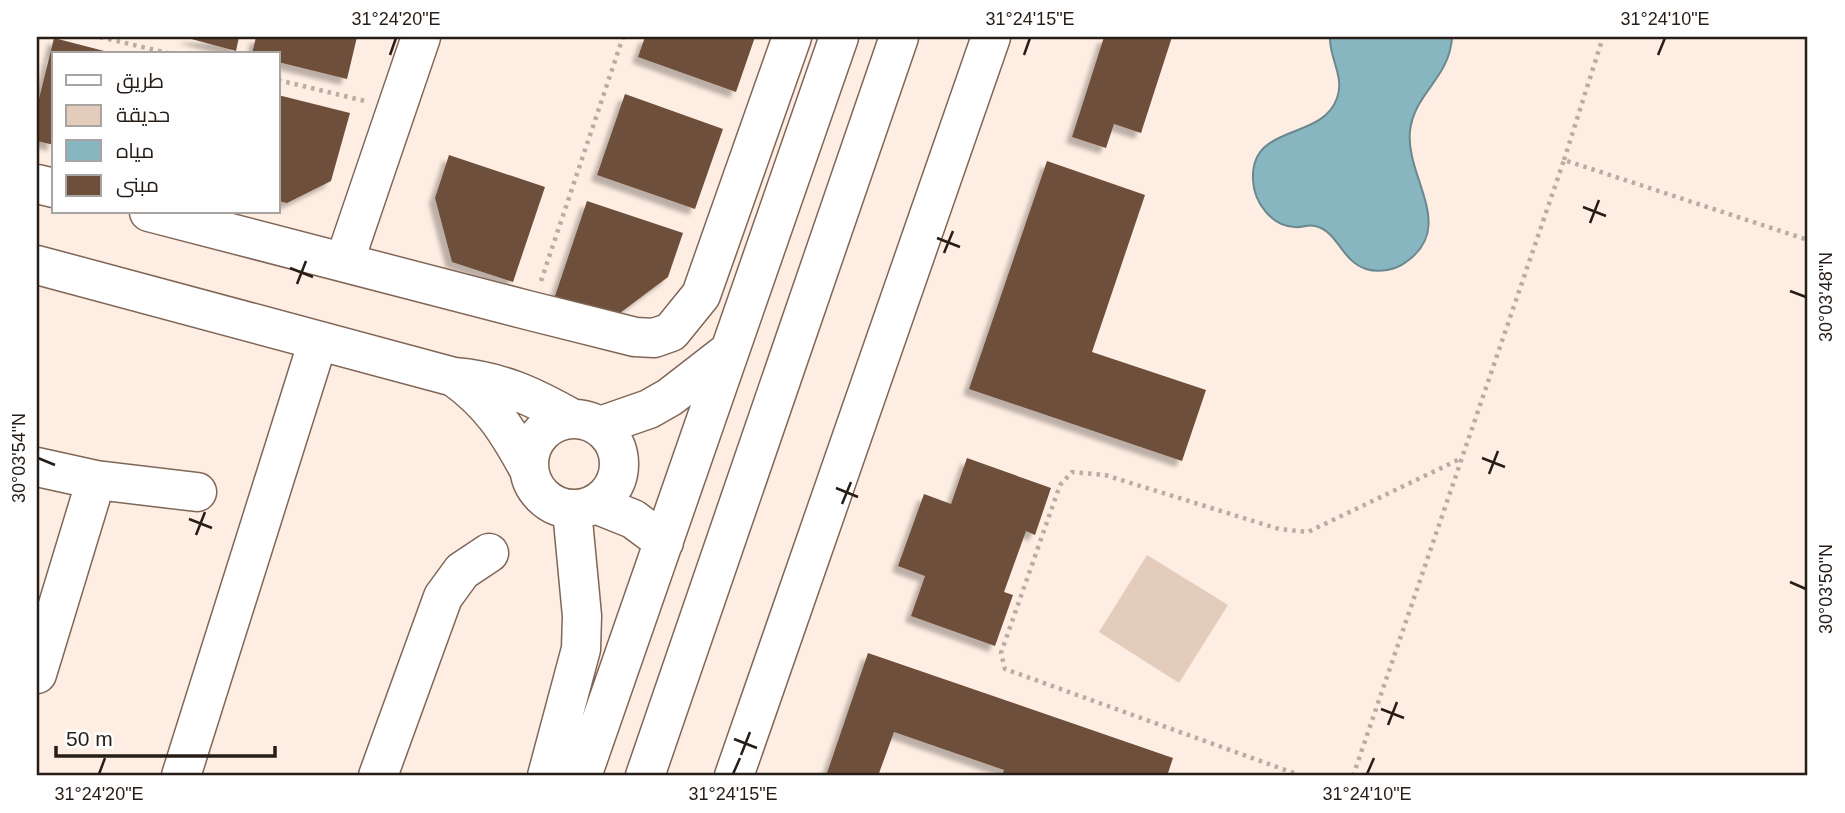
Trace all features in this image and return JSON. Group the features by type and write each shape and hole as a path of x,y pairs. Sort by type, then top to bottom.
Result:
{"street":[{"path":"345,260 421,37"},
{"path":"157,214 345,260 635,337 654,338 671,332 690,312 701,295 792,37"},
{"path":"582,776 839,37"},
{"path":"645,776 899,37"},
{"path":"734,776 991,37"},
{"path":"37,265 454,377 487,380 533,397 586,423 614,442 620,461 617,481 585,507 581,649 547,776"},
{"path":"181,776 318,341"},
{"path":"527,466 534,443 544,430 557,422 586,423 659,404 728,352"},
{"path":"454,377 481,396 505,426 539,493 554,505 585,507 634,519 664,542"},
{"path":"37,467 96,480 197,492"},
{"path":"37,674 96,480"},
{"path":"378,776 443,597 462,571 489,553"}],"path":[{"path":"100,37 164,52"},
{"path":"531,311 623,37"},
{"path":"1353,776 1564,160 1603,37"},
{"path":"280,80 396,109"},
{"path":"1564,160 1808,240"},
{"path":"1302,776 1005,669 1001,653 1060,485 1072,472 1105,475 1279,529 1308,532 1462,458"}],"green space":[{"path":"1147,555 1228,605 1179,683 1099,632"}],"water":[{"path":"1330,37 1452,37 1445,64 1418,106 1410,131 1410,148 1428,217 1427,233 1421,248 1402,265 1392,269 1371,270 1358,265 1323,229 1312,226 1286,226 1278,222 1260,204 1254,188 1255,162 1263,149 1274,140 1317,121 1329,112 1337,98 1339,83"}],"building":[{"path":"184,37 239,37 236,51"},
{"path":"256,37 357,37 347,79 280,62 280,52 252,52"},
{"path":"645,37 755,37 736,92 638,57"},
{"path":"1104,37 1172,37 1141,133 1114,124 1106,148 1072,137"},
{"path":"54,38 108,52 52,52 52,145 37,141 37,107"},
{"path":"625,94 723,129 695,209 597,175"},
{"path":"280,96 350,113 331,181 287,203 280,201"},
{"path":"449,155 545,187 513,282 452,262 435,198"},
{"path":"1047,161 1145,195 1092,352 1206,390 1182,461 969,389"},
{"path":"587,201 683,233 668,277 616,316 555,296"},
{"path":"967,458 1051,488 1035,535 1026,531 1004,592 1013,595 995,646 911,616 925,576 898,566 924,494 951,504"},
{"path":"868,653 1173,758 1167,776 1002,776 1004,770 894,732 878,776 826,776"}]}
